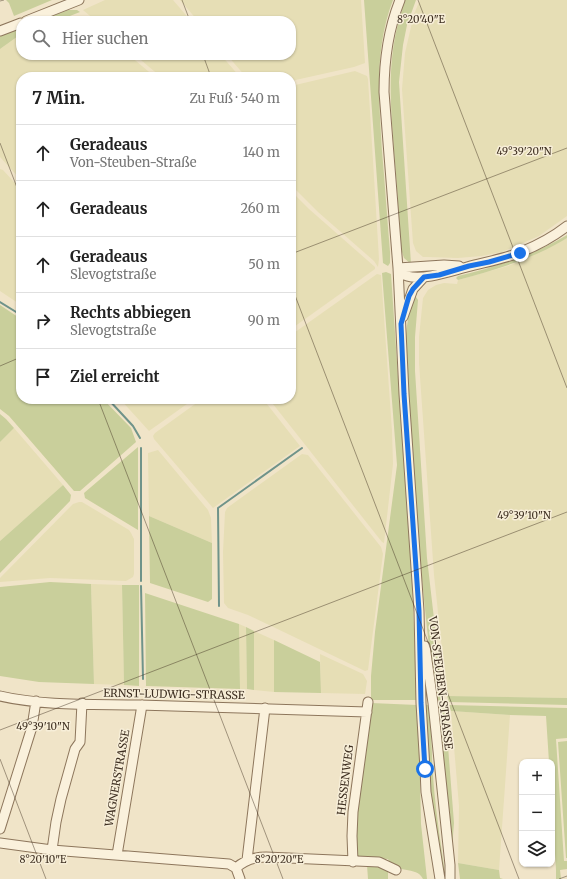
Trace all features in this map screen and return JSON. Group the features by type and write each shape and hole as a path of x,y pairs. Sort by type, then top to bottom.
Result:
{"street":[{"path":"39,16 79,0"},
{"path":"400,0 391,29 384,75 398,268 404,394 419,611"},
{"path":"0,31 16,25"},
{"path":"398,268 407,276 424,277 439,275 520,253 540,243 567,226"},
{"path":"398,268 444,265 469,266"},
{"path":"401,324 409,296 424,277"},
{"name":"VON-STEUBEN-STRASSE","path":"419,611 421,703 426,792 440,879"},
{"name":"VON-STEUBEN-STRASSE","path":"419,611 433,703 450,865 450,879"},
{"name":"ERNST-LUDWIG-STRASSE","path":"0,696 36,701 367,712"},
{"path":"0,830 32,728 36,701"},
{"name":"HESSENWEG","path":"353,862 353,812 368,702"},
{"path":"52,850 56,822 75,749 80,742 82,703"},
{"name":"WAGNERSTRASSE","path":"117,855 142,705"},
{"path":"247,860 266,708"},
{"path":"0,843 52,850 229,864 236,868 240,879"},
{"name":"VON-STEUBEN-STRASSE","path":"434,879 435,851"},
{"path":"236,868 247,860 266,857 379,862 396,870"}],"shaded area":[{"path":"105,0 173,0 187,16 90,16 83,10"},
{"path":"180,0 361,0 365,63 354,67 296,80 296,72 242,72 231,60 296,60 296,16 194,16"},
{"path":"420,0 567,0 567,216 539,236 502,252 482,256 458,258 423,257 416,251 413,243 402,89 405,53 414,14"},
{"path":"16,38 16,60 135,60 149,72 16,72 16,175 0,157 0,49"},
{"path":"141,60 225,60 236,72 155,72"},
{"path":"355,71 367,76 379,259 378,267 374,261 318,212 296,190 296,85"},
{"path":"0,169 3,170 16,183 16,302 0,291"},
{"path":"296,196 375,267 375,269 296,325"},
{"path":"567,238 567,698 447,696 434,575 419,363 419,337 423,298 428,290 436,285 444,283 457,284 458,280 508,266"},
{"path":"377,274 381,275 393,464 384,543 273,404 296,404 296,331"},
{"path":"125,404 187,404 149,431"},
{"path":"195,404 267,404 300,446 213,508 154,439 153,436"},
{"path":"14,428 63,485 0,541 0,442"},
{"path":"158,450 208,510 211,518 212,543 149,516 148,453"},
{"path":"302,454 308,455 381,547 383,554 368,670 365,671 248,615 228,608 224,603 223,552 225,512 227,508"},
{"path":"82,502 129,530 134,539 133,577 126,581 50,578 0,582 0,578 73,504"},
{"path":"91,584 122,585 124,685 94,684"},
{"path":"239,624 246,627 247,689 240,689"},
{"path":"254,631 274,640 274,692 254,690"},
{"path":"320,654 363,674 367,681 365,694 321,693"},
{"path":"451,711 510,715 499,870 458,863 459,806"}],"green space":[{"path":"6,0 52,0 14,16 9,3"},
{"path":"364,0 393,0 383,37 379,75 381,132 390,252 390,263 388,266 383,263"},
{"path":"405,0 416,0 407,25 399,82 411,264 404,258 401,249 391,93 392,57 399,20"},
{"path":"68,10 77,10 80,12 70,16 52,16"},
{"path":"16,30 16,38 0,49 0,36"},
{"path":"567,235 567,238 562,241 524,259 458,280 456,278 458,276 486,269 541,249"},
{"path":"386,272 391,274 410,534 417,700 371,700 371,676 375,632 397,465 382,273"},
{"path":"414,294 418,300 415,337 415,371 427,558 443,697 442,701 435,700 431,668 406,390 406,332"},
{"path":"0,305 16,316 16,404 108,404 131,428 136,442 80,491 74,491 9,416 0,409"},
{"path":"0,414 14,428 0,442"},
{"path":"138,447 138,530 85,498 84,493"},
{"path":"63,485 71,495 70,501 0,573 0,541"},
{"path":"149,516 212,543 212,599 208,602 150,583"},
{"path":"50,582 91,584 94,684 39,682 0,676 0,587"},
{"path":"122,585 139,585 139,686 124,685"},
{"path":"145,593 239,624 240,689 146,686"},
{"path":"246,627 254,631 254,690 247,689"},
{"path":"274,640 320,662 321,693 274,692"},
{"path":"447,696 567,698 567,705 449,702"},
{"path":"371,703 417,705 421,824 427,879 423,879 416,872 395,867 388,859 357,858 354,836"},
{"path":"425,705 430,705 434,785 446,879 443,879 429,777"},
{"path":"435,705 442,705 445,708 454,823 451,860"},
{"path":"449,705 567,708 567,738 556,739 564,861 567,861 567,869 560,870 561,879 556,879 555,759 549,759 546,716 451,711"},
{"path":"567,741 567,858 566,858 558,742"},
{"path":"458,863 499,870 500,878 503,879 460,879"},
{"path":"367,865 383,866 384,870 388,871 388,879 368,879"}],"waterway":[{"path":"0,302 16,312"},
{"path":"113,404 133,426 140,438"},
{"path":"141,448 141,581"},
{"path":"219,606 218,508 302,448"},
{"path":"141,586 143,679"}],"route":[{"path":"425,769 421,703 419,611 404,394 401,324 409,296 424,277 439,275 520,253"}]}
